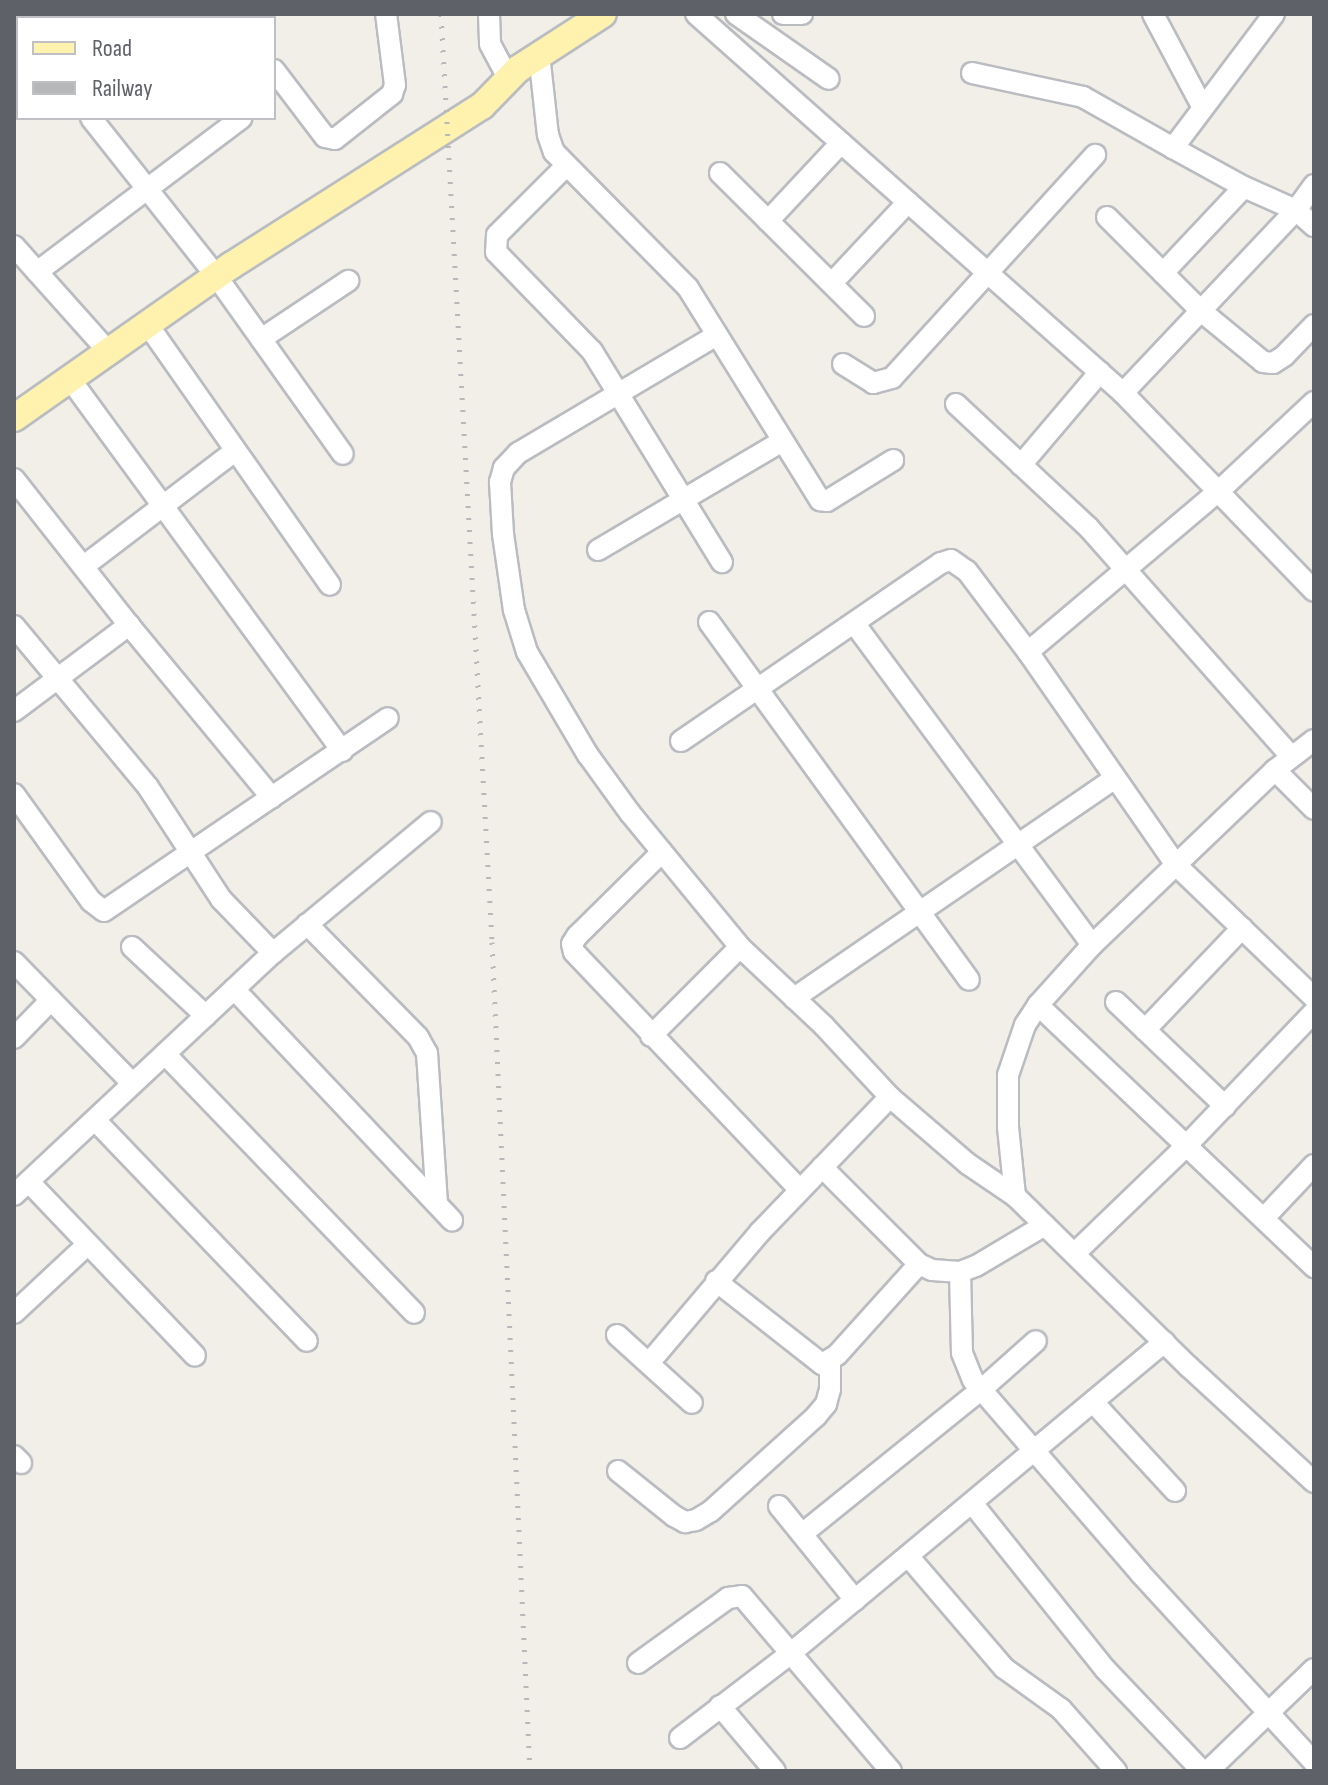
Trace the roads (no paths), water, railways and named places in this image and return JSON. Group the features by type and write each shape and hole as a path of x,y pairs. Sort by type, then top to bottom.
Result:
{"main road":[{"path":"14,418 360,181 482,106 539,54 603,14"}],"street":[{"path":"278,84 325,137 329,139 342,135 392,94 395,85 386,14"},
{"path":"489,14 490,44 509,79"},
{"path":"696,14 1123,393 1220,490 1314,591"},
{"path":"736,14 829,79"},
{"path":"783,14 802,14"},
{"path":"1153,14 1203,108"},
{"path":"1173,148 1274,14"},
{"path":"539,54 548,135 565,167 688,288 820,500 827,501 893,460"},
{"path":"972,73 1083,97 1244,187 1296,210 1314,226"},
{"path":"94,120 145,190 217,277 343,454"},
{"path":"37,272 238,120"},
{"path":"768,221 841,143"},
{"path":"843,364 873,383 892,378 986,271 1095,155"},
{"path":"565,167 497,235 496,252 592,351 722,562"},
{"path":"720,173 864,316"},
{"path":"1123,393 1296,210 1314,185"},
{"path":"1163,273 1244,187"},
{"path":"832,283 908,202"},
{"path":"1107,217 1201,311 1263,362 1273,363 1314,325"},
{"path":"14,246 108,351"},
{"path":"261,339 348,281"},
{"path":"148,325 330,585"},
{"path":"717,335 518,453 504,468 500,482 503,534 514,610 527,652 588,755 740,947 890,1097 968,1164 1015,1196 1164,1342 1312,1476"},
{"path":"1021,465 1100,372"},
{"path":"70,379 342,751"},
{"path":"1028,652 1220,490 1314,402"},
{"path":"956,404 1089,528 1291,756"},
{"path":"598,550 782,441"},
{"path":"84,566 235,451"},
{"path":"14,479 272,798"},
{"path":"681,741 941,563 951,560 967,571 1028,652 1176,865 1314,998"},
{"path":"709,622 969,980"},
{"path":"854,623 1092,945"},
{"path":"14,711 129,625"},
{"path":"14,626 148,787 221,899 273,953"},
{"path":"14,794 97,909 111,908 388,718"},
{"path":"1015,1196 1008,1075 1011,1056 1038,1005 1092,945 1275,770 1314,740"},
{"path":"1275,770 1314,809"},
{"path":"794,998 1115,778"},
{"path":"195,1356 88,1244 21,1188 273,953 431,822"},
{"path":"662,852 572,944 579,961 800,1190"},
{"path":"307,924 418,1037 427,1053 437,1204"},
{"path":"1145,1030 1242,928"},
{"path":"132,947 206,1016"},
{"path":"651,1036 740,947"},
{"path":"14,962 133,1084"},
{"path":"234,989 452,1220"},
{"path":"14,1038 51,1000"},
{"path":"1116,1002 1225,1106"},
{"path":"1038,1005 1314,1267"},
{"path":"1075,1253 1186,1146 1314,1012"},
{"path":"165,1054 414,1313"},
{"path":"649,1363 716,1281 890,1097"},
{"path":"95,1120 307,1341"},
{"path":"822,1167 919,1264 932,1270 960,1272 1045,1225"},
{"path":"1264,1218 1311,1175"},
{"path":"14,1313 88,1244"},
{"path":"716,1281 822,1364 830,1362 919,1264"},
{"path":"960,1272 962,1353 967,1368 982,1389 1314,1762"},
{"path":"617,1335 692,1403"},
{"path":"802,1534 982,1389 1036,1341"},
{"path":"680,1738 791,1653 1164,1342"},
{"path":"618,1471 674,1516 685,1522 696,1520 711,1511 816,1416 826,1404 830,1389 830,1362"},
{"path":"1093,1402 1175,1491"},
{"path":"972,1503 1105,1669 1205,1771 1314,1669"},
{"path":"779,1506 855,1600"},
{"path":"908,1556 1004,1668 1061,1709 1116,1771"},
{"path":"638,1663 734,1594 749,1602 891,1771"},
{"path":"720,1706 775,1771"}],"railway":[{"path":"441,14 492,942 530,1771"}]}
